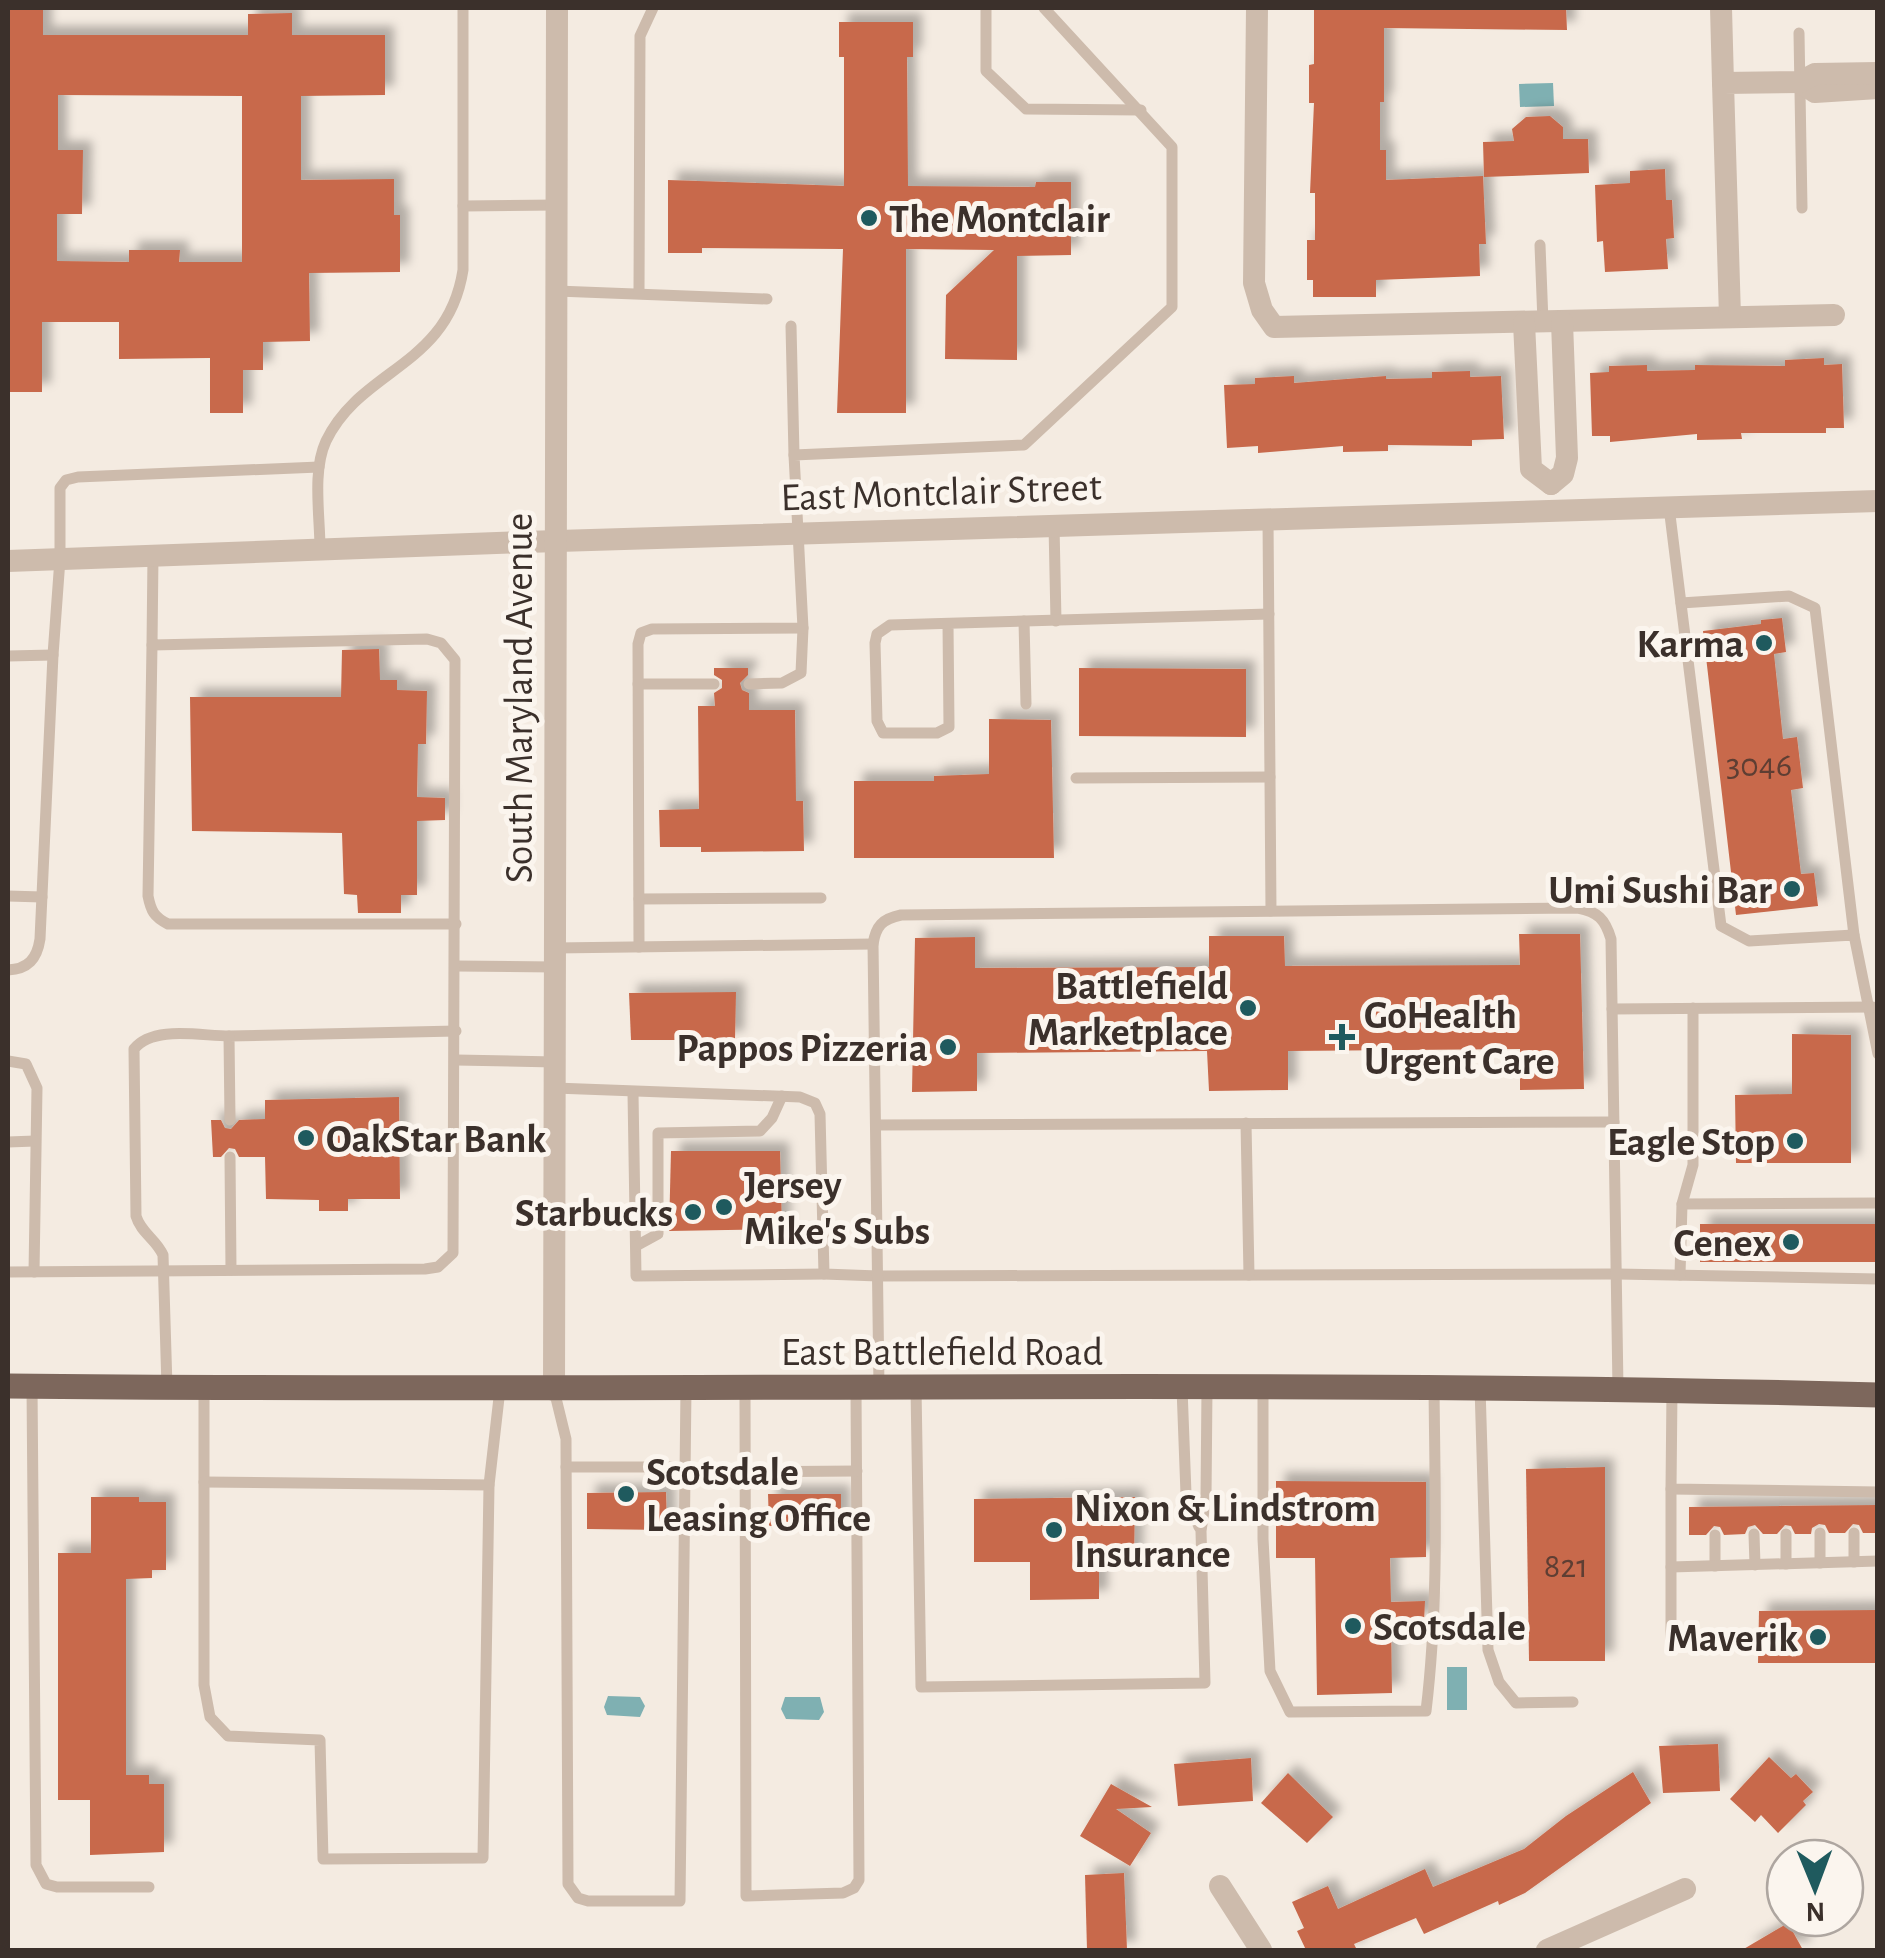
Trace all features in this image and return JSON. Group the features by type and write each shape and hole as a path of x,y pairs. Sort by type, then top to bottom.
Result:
{"main road":[{"name":"East Battlefield Road","path":"20,1386 554,1390 1480,1387 1878,1395"}],"street":[{"name":"South Maryland Avenue","path":"554,1390 558,8"},
{"path":"1257,8 1254,284 1262,310 1274,327 1834,314"},
{"path":"1721,8 1730,317"},
{"path":"1723,83 1800,82 1814,74 1878,73"},
{"path":"1800,82 1815,92 1878,88"},
{"path":"1543,322 1566,458 1563,474 1551,484"},
{"path":"1543,322 1531,469 1551,484 1554,510"},
{"name":"East Montclair Street","path":"8,561 556,540 1878,501"},
{"path":"1220,1886 1262,1950"},
{"path":"1547,1950 1685,1889"}],"lane":[{"path":"320,549 319,467 324,444 338,422 441,330 460,288 463,8"},
{"path":"639,292 640,36 652,8"},
{"path":"986,8 986,70 1026,109 1141,110"},
{"path":"794,454 1024,445 1172,308 1172,148 1044,8"},
{"path":"1798,33 1802,208"},
{"path":"463,206 557,206"},
{"path":"1540,245 1543,322"},
{"path":"557,291 767,299"},
{"path":"748,684 782,683 801,673 802,568 796,534 791,326"},
{"path":"8,970 24,968 38,951 60,559 58,500 66,480 319,467"},
{"path":"1669,507 1721,926 1748,941 1854,935"},
{"path":"1268,519 1271,911"},
{"path":"1054,526 1056,621"},
{"path":"153,556 148,896 150,910 157,919 168,924 456,924"},
{"path":"1681,603 1789,596 1815,608 1854,935 1874,1007 1878,1054"},
{"path":"948,624 949,727 937,732 883,732 876,720 877,634 890,626 1024,621 1269,614"},
{"path":"1024,621 1026,704"},
{"path":"639,947 641,633 652,629 803,628"},
{"path":"8,1272 424,1269 438,1267 454,1254 456,672 450,650 427,639 152,645"},
{"path":"8,656 53,655"},
{"path":"638,684 714,684"},
{"path":"1076,778 1270,776"},
{"path":"8,896 42,897"},
{"path":"639,900 820,898"},
{"path":"744,1389 746,1896 843,1892 854,1888 859,1880 857,1471 878,1276 873,944 876,929 886,918 1271,911 1594,911 1606,922 1611,939 1618,1389"},
{"path":"456,966 639,947 873,944"},
{"path":"1612,1008 1874,1007"},
{"path":"1680,1275 1682,1204 1693,1164 1693,1008"},
{"path":"168,1387 165,1270 160,1247 140,1227 136,1216 134,1049 142,1039 156,1035 456,1032"},
{"path":"229,1036 230,1120"},
{"path":"456,1060 554,1062"},
{"path":"8,1061 26,1064 34,1076 34,1272"},
{"path":"555,1088 800,1097 815,1103 820,1114 824,1274"},
{"path":"633,1093 636,1276 1616,1274 1878,1279"},
{"path":"636,1246 658,1234 658,1133 760,1131 772,1118 782,1096"},
{"path":"876,1125 1614,1122"},
{"path":"1246,1124 1250,1275"},
{"path":"8,1142 36,1142"},
{"path":"230,1157 231,1270"},
{"path":"1682,1204 1878,1203"},
{"path":"20,1386 36,1865 46,1884 58,1887 149,1887"},
{"path":"204,1386 204,1685 210,1717 228,1736 320,1740 323,1859 484,1858 489,1485 500,1389"},
{"path":"1263,1388 1263,1539 1270,1670 1290,1712 1426,1711 1434,1646 1434,1387"},
{"path":"1480,1387 1488,1650 1499,1682 1516,1703 1574,1702"},
{"path":"916,1388 921,1687 1204,1683 1200,1531 1206,1497 1194,1388"},
{"path":"1194,1388 1186,1494 1200,1531"},
{"path":"554,1390 566,1439 568,1884 572,1893 588,1901 680,1901 686,1389"},
{"path":"1671,1640 1672,1390"},
{"path":"566,1467 685,1468"},
{"path":"745,1472 857,1471"},
{"path":"204,1482 489,1485"},
{"path":"1671,1489 1820,1492 1854,1499 1878,1492"},
{"path":"1712,1490 1713,1507"},
{"path":"1753,1490 1753,1506"},
{"path":"1785,1491 1785,1506"},
{"path":"1820,1492 1820,1506"},
{"path":"1854,1533 1854,1562"},
{"path":"1754,1534 1755,1565"},
{"path":"1786,1534 1786,1564"},
{"path":"1820,1534 1820,1563"},
{"path":"1715,1535 1715,1566"},
{"path":"1670,1567 1878,1562"}],"water":[{"path":"1553,83 1554,106 1520,107 1519,84"},
{"path":"1447,1667 1467,1667 1467,1710 1447,1710"},
{"path":"608,1696 640,1697 645,1706 640,1717 607,1715 604,1707"},
{"path":"785,1697 820,1697 824,1712 819,1720 786,1719 781,1709"}],"building":[{"path":"8,8 43,8 43,35 248,35 248,14 292,13 292,35 385,35 385,95 301,96 301,180 394,179 394,215 400,215 400,272 309,273 310,341 263,342 263,370 243,370 243,413 210,413 210,358 119,359 119,322 42,322 42,392 8,392","holes":["58,95 242,96 242,262 179,262 180,250 129,250 129,262 57,261 57,214 82,214 83,150 58,150"]},
{"path":"1314,8 1566,8 1567,30 1384,28 1380,150 1386,150 1386,180 1483,176 1486,244 1479,244 1480,276 1376,280 1376,297 1313,297 1313,280 1307,280 1307,240 1315,240 1315,193 1310,193 1314,103 1309,103"},
{"name":"The Montclair","path":"839,22 913,22 913,57 907,57 908,186 1035,187 1036,182 1071,182 1071,255 1017,256 1017,360 945,359 946,295 994,250 906,249 906,413 837,413 843,249 702,248 702,253 668,253 668,180 844,186 844,57 839,57"},
{"path":"1550,116 1563,127 1563,139 1588,139 1589,173 1484,177 1483,142 1514,141 1512,129 1526,117"},
{"path":"1665,169 1666,200 1672,200 1674,238 1666,239 1668,269 1605,272 1603,241 1597,242 1595,185 1630,183 1630,171"},
{"path":"1824,358 1824,365 1842,364 1844,428 1826,428 1826,433 1741,433 1742,439 1697,440 1697,434 1610,442 1610,436 1592,436 1590,373 1609,372 1609,366 1647,365 1647,371 1695,370 1695,365 1785,366 1785,360"},
{"path":"1470,371 1470,377 1501,376 1504,439 1472,440 1472,446 1388,445 1388,451 1343,452 1343,446 1258,453 1258,446 1227,448 1224,385 1255,384 1255,378 1294,376 1294,383 1386,376 1432,378 1432,372"},
{"path":"1782,618 1786,652 1774,654 1783,739 1797,737 1803,788 1791,790 1801,874 1814,873 1818,906 1736,915 1703,631"},
{"path":"379,649 380,680 397,680 397,690 427,691 426,744 418,744 417,797 445,798 445,820 417,821 417,895 401,895 401,913 358,913 357,895 344,894 342,833 192,831 190,697 341,697 342,650"},
{"path":"714,668 748,668 748,675 740,683 742,690 749,693 749,710 795,710 796,801 803,801 804,851 701,852 701,847 660,847 659,810 699,809 698,706 715,706 714,693 722,688 722,680 714,675"},
{"path":"1079,668 1246,669 1246,737 1079,736"},
{"path":"989,719 1051,720 1054,858 854,858 854,781 934,781 934,776 989,774"},
{"name":"Battlefield Marketplace","path":"1519,934 1580,934 1584,1089 1520,1090 1520,1049 1288,1051 1288,1090 1209,1091 1207,1051 977,1053 977,1091 912,1092 915,938 975,937 975,968 1209,967 1209,936 1284,936 1285,966 1520,965"},
{"path":"736,992 735,1040 631,1040 629,993"},
{"path":"1792,1034 1851,1035 1851,1163 1736,1163 1735,1095 1792,1094"},
{"name":"OakStar Bank","path":"399,1097 400,1199 348,1199 348,1211 319,1211 319,1200 266,1199 265,1157 239,1157 235,1149 229,1148 221,1157 213,1157 211,1120 221,1120 225,1128 231,1129 239,1120 265,1119 265,1100"},
{"path":"671,1151 780,1151 782,1229 669,1231"},
{"path":"1700,1224 1878,1224 1878,1262 1700,1262"},
{"name":"Scotsdale","path":"1605,1467 1605,1661 1529,1661 1526,1469"},
{"name":"Scotsdale","path":"1276,1481 1426,1482 1426,1557 1390,1558 1391,1602 1425,1601 1424,1622 1391,1623 1392,1693 1317,1695 1315,1558 1276,1558"},
{"path":"666,1492 667,1530 587,1529 587,1493"},
{"path":"768,1494 841,1494 841,1525 769,1526"},
{"path":"91,1497 139,1497 139,1502 166,1502 166,1570 152,1570 152,1578 126,1579 126,1775 149,1775 149,1784 164,1784 164,1852 90,1855 90,1800 58,1800 58,1553 91,1553"},
{"name":"Nixon & Lindstrom Insurance","path":"1135,1497 1134,1561 1099,1562 1099,1599 1030,1600 1030,1562 974,1562 974,1499"},
{"name":"Maverik","path":"1878,1505 1878,1533 1863,1533 1859,1525 1853,1524 1845,1533 1829,1533 1825,1525 1819,1524 1811,1534 1795,1534 1791,1526 1785,1525 1777,1534 1763,1534 1755,1525 1748,1527 1745,1534 1724,1535 1720,1527 1714,1526 1706,1535 1689,1535 1689,1507"},
{"name":"Maverik","path":"1878,1610 1878,1663 1758,1663 1759,1611"},
{"path":"1718,1744 1720,1791 1663,1793 1659,1746"},
{"path":"1769,1757 1791,1778 1796,1774 1813,1792 1803,1801 1806,1805 1778,1833 1761,1815 1755,1822 1730,1799"},
{"path":"1251,1758 1253,1801 1178,1806 1174,1764"},
{"path":"1633,1772 1651,1803 1525,1893 1424,1934 1416,1918 1354,1944 1357,1950 1306,1950 1297,1931 1304,1928 1292,1902 1328,1886 1338,1909 1425,1869 1433,1887 1524,1849"},
{"path":"1288,1773 1333,1817 1307,1843 1261,1803"},
{"path":"1111,1784 1152,1807 1116,1809 1151,1833 1130,1866 1080,1836"},
{"path":"1124,1873 1127,1950 1087,1950 1085,1875"},
{"path":"1765,1936 1796,1938 1803,1950 1742,1950"}],"place":[{"name":"The Montclair","path":"869,218"},
{"name":"Karma","path":"1764,643"},
{"name":"Umi Sushi Bar","path":"1792,889"},
{"name":"Battlefield Marketplace","path":"1248,1008"},
{"name":"GoHealth Urgent Care","path":"1342,1037"},
{"name":"Pappos Pizzeria","path":"948,1047"},
{"name":"OakStar Bank","path":"306,1138"},
{"name":"Eagle Stop","path":"1795,1141"},
{"name":"Jersey Mike's Subs","path":"724,1207"},
{"name":"Starbucks","path":"693,1212"},
{"name":"Cenex","path":"1791,1242"},
{"name":"Scotsdale Leasing Office","path":"626,1494"},
{"name":"Nixon & Lindstrom Insurance","path":"1054,1530"},
{"name":"Scotsdale","path":"1353,1626"},
{"name":"Maverik","path":"1818,1637"}]}
